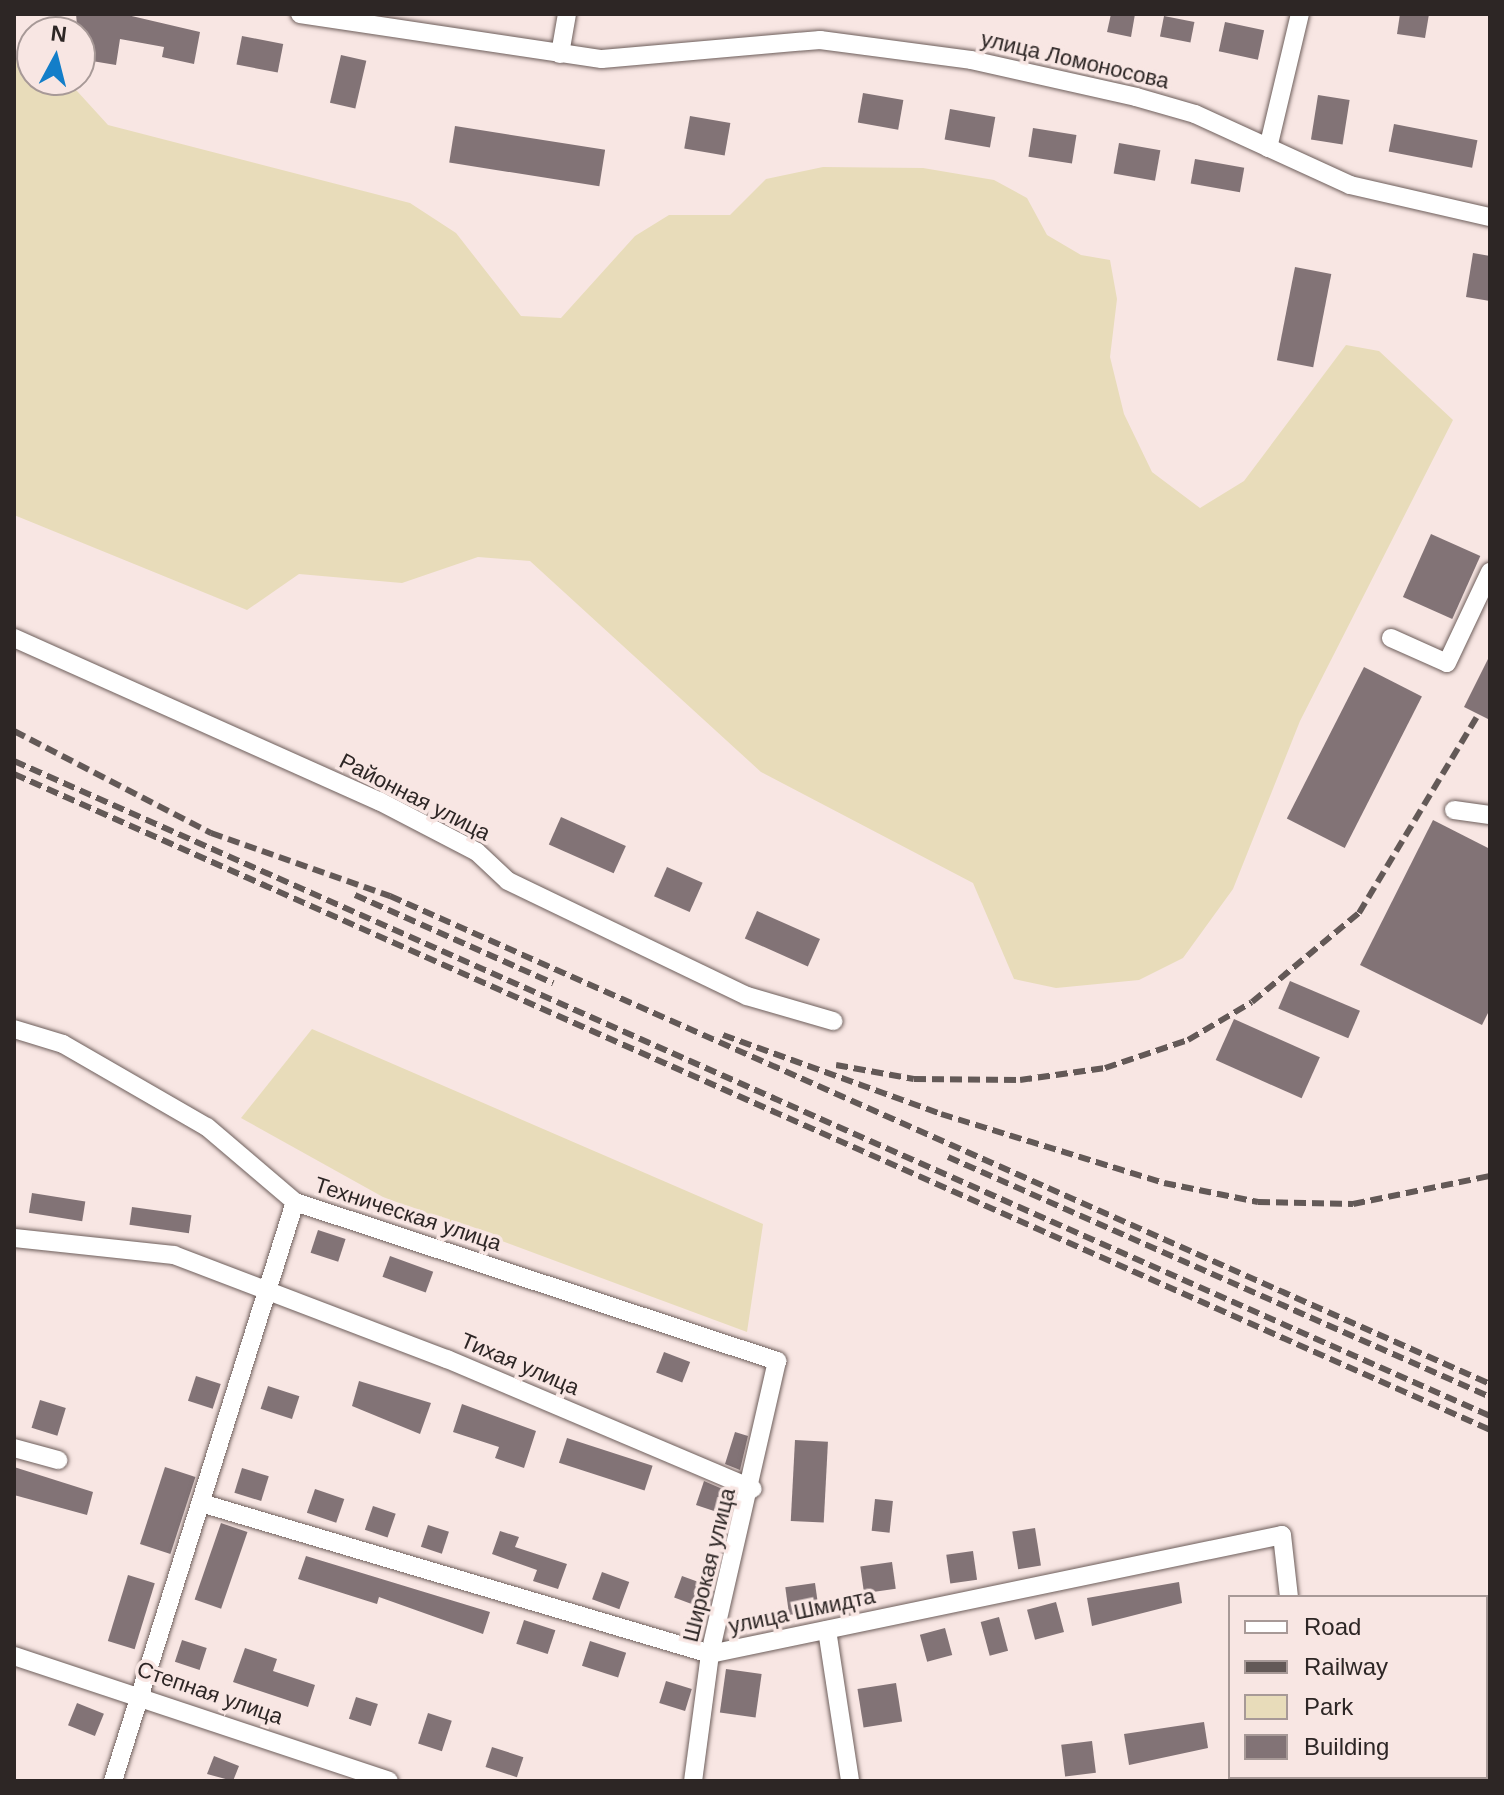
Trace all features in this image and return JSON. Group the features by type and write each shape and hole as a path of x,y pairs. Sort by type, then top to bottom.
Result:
{"street":[{"name":"улица Ломоносова","path":"300,14 560,54 647,60 820,40 883,45 1136,97 1268,148 1350,185 1490,217"},
{"path":"560,54 567,14"},
{"path":"1268,148 1300,14"},
{"path":"1391,638 1447,663 1490,573"},
{"name":"Районная улица","path":"14,638 379,801 477,852 508,881 747,996 833,1021"},
{"path":"1454,810 1490,815"},
{"name":"Техническая улица","path":"14,1029 63,1044 207,1127 295,1202 777,1361"},
{"path":"113,1781 295,1202"},
{"name":"Тихая улица","path":"14,1238 174,1255 267,1287 753,1489"},
{"name":"Широкая улица","path":"693,1781 710,1654 753,1489 777,1361"},
{"path":"14,1448 58,1460"},
{"name":"улица Шмидта","path":"201,1503 710,1654 1282,1535 1289,1595"},
{"path":"827,1630 850,1781"},
{"name":"Степная улица","path":"14,1656 142,1694 389,1781"}],"green space":[{"path":"14,58 16,96 82,96 108,125 410,203 456,233 521,316 561,318 635,236 669,215 730,215 766,179 823,167 923,168 994,180 1027,198 1047,235 1081,255 1110,260 1117,299 1110,357 1124,414 1152,472 1200,508 1244,481 1346,345 1379,351 1453,420 1300,721 1233,889 1183,958 1139,980 1056,988 1014,979 973,883 761,772 530,561 478,557 402,583 299,574 247,610 14,515"},
{"path":"312,1029 763,1224 747,1332 383,1197 241,1118"}],"building":[{"path":"123,14 200,32 194,64 162,57 164,47 120,39 116,65 96,62 96,16 76,16"},
{"path":"1111,14 1135,14 1131,37 1107,32"},
{"path":"1400,14 1429,14 1425,38 1397,34"},
{"path":"1164,16 1194,22 1190,43 1160,37"},
{"path":"1225,22 1264,30 1258,60 1219,51"},
{"path":"242,36 283,44 278,72 236,64"},
{"path":"341,55 366,61 355,109 330,103"},
{"path":"863,93 903,100 898,130 858,123"},
{"path":"1318,95 1350,100 1343,144 1311,139"},
{"path":"950,109 995,117 990,148 945,140"},
{"path":"690,116 730,123 725,156 684,148"},
{"path":"1394,124 1477,140 1472,168 1389,151"},
{"path":"455,126 605,150 599,186 449,163"},
{"path":"1033,128 1076,135 1072,164 1028,157"},
{"path":"1119,143 1160,150 1155,181 1114,174"},
{"path":"1195,159 1244,168 1240,192 1191,184"},
{"path":"1473,253 1490,256 1490,301 1466,297"},
{"path":"1295,267 1331,274 1313,367 1277,360"},
{"path":"1431,534 1480,556 1452,619 1403,597"},
{"path":"1490,655 1490,720 1464,707"},
{"path":"1364,667 1422,697 1345,848 1287,818"},
{"path":"561,817 626,846 614,873 549,844"},
{"path":"1433,820 1490,849 1490,1009 1482,1025 1360,965"},
{"path":"667,867 703,883 690,912 654,896"},
{"path":"757,911 820,939 808,966 745,938"},
{"path":"1290,981 1360,1011 1348,1038 1278,1009"},
{"path":"1234,1019 1320,1057 1302,1098 1216,1060"},
{"path":"32,1193 85,1201 82,1221 29,1213"},
{"path":"132,1207 191,1215 189,1233 129,1225"},
{"path":"318,1230 346,1239 338,1262 311,1253"},
{"path":"390,1256 433,1272 426,1292 382,1277"},
{"path":"664,1352 690,1362 682,1383 656,1373"},
{"path":"196,1376 221,1384 213,1409 188,1401"},
{"path":"359,1381 431,1403 420,1434 352,1406"},
{"path":"268,1386 299,1396 292,1419 261,1409"},
{"path":"40,1400 66,1408 57,1436 32,1428"},
{"path":"462,1404 536,1431 524,1468 495,1458 499,1447 453,1432"},
{"path":"735,1432 748,1436 740,1470 725,1464"},
{"path":"567,1438 653,1466 645,1491 559,1463"},
{"path":"795,1440 828,1442 824,1523 791,1521"},
{"path":"14,1467 93,1492 87,1515 14,1495"},
{"path":"165,1467 195,1477 170,1554 140,1544"},
{"path":"242,1468 269,1476 261,1501 234,1493"},
{"path":"704,1481 734,1494 729,1516 696,1505"},
{"path":"315,1489 344,1499 336,1523 307,1513"},
{"path":"875,1499 893,1501 890,1533 872,1531"},
{"path":"373,1506 396,1514 388,1537 365,1530"},
{"path":"221,1523 247,1532 221,1609 195,1600"},
{"path":"428,1525 449,1532 442,1554 421,1547"},
{"path":"1035,1528 1041,1566 1018,1569 1012,1532"},
{"path":"500,1531 519,1537 515,1547 567,1564 558,1589 533,1581 537,1570 492,1554"},
{"path":"973,1551 977,1580 950,1583 946,1555"},
{"path":"306,1556 490,1612 483,1634 379,1597 377,1604 298,1579"},
{"path":"892,1562 896,1589 864,1593 860,1566"},
{"path":"602,1572 629,1582 619,1609 592,1599"},
{"path":"128,1575 155,1583 135,1649 108,1641"},
{"path":"682,1576 713,1587 705,1609 674,1598"},
{"path":"1179,1582 1182,1603 1092,1626 1087,1598"},
{"path":"815,1583 819,1611 789,1615 785,1587"},
{"path":"1056,1602 1064,1632 1035,1640 1027,1610"},
{"path":"999,1617 1008,1651 990,1656 981,1622"},
{"path":"524,1620 555,1630 548,1654 516,1644"},
{"path":"945,1628 952,1655 927,1662 920,1635"},
{"path":"182,1640 207,1648 200,1670 175,1662"},
{"path":"590,1641 626,1653 618,1677 582,1666"},
{"path":"245,1648 277,1659 273,1671 315,1685 308,1707 233,1682"},
{"path":"726,1669 762,1674 756,1718 720,1713"},
{"path":"666,1681 692,1689 685,1711 659,1703"},
{"path":"896,1683 902,1722 864,1728 857,1689"},
{"path":"356,1697 378,1704 371,1726 349,1719"},
{"path":"77,1703 104,1714 95,1736 68,1725"},
{"path":"428,1713 452,1721 442,1751 418,1743"},
{"path":"1204,1722 1208,1748 1129,1765 1124,1734"},
{"path":"1092,1741 1096,1773 1065,1777 1061,1745"},
{"path":"492,1747 523,1757 517,1777 486,1767"},
{"path":"214,1756 239,1766 233,1781 207,1774"}],"railway":[{"path":"836,1065 914,1079 1020,1080 1105,1068 1188,1040 1252,1002 1359,913 1477,717"},
{"path":"14,731 211,833 390,896 1490,1384"},
{"path":"14,761 1490,1416"},
{"path":"14,774 1490,1430"},
{"path":"355,895 553,983"},
{"path":"723,1035 941,1114 1164,1183 1258,1202 1353,1204 1490,1176"},
{"path":"948,1157 1490,1397"}]}
